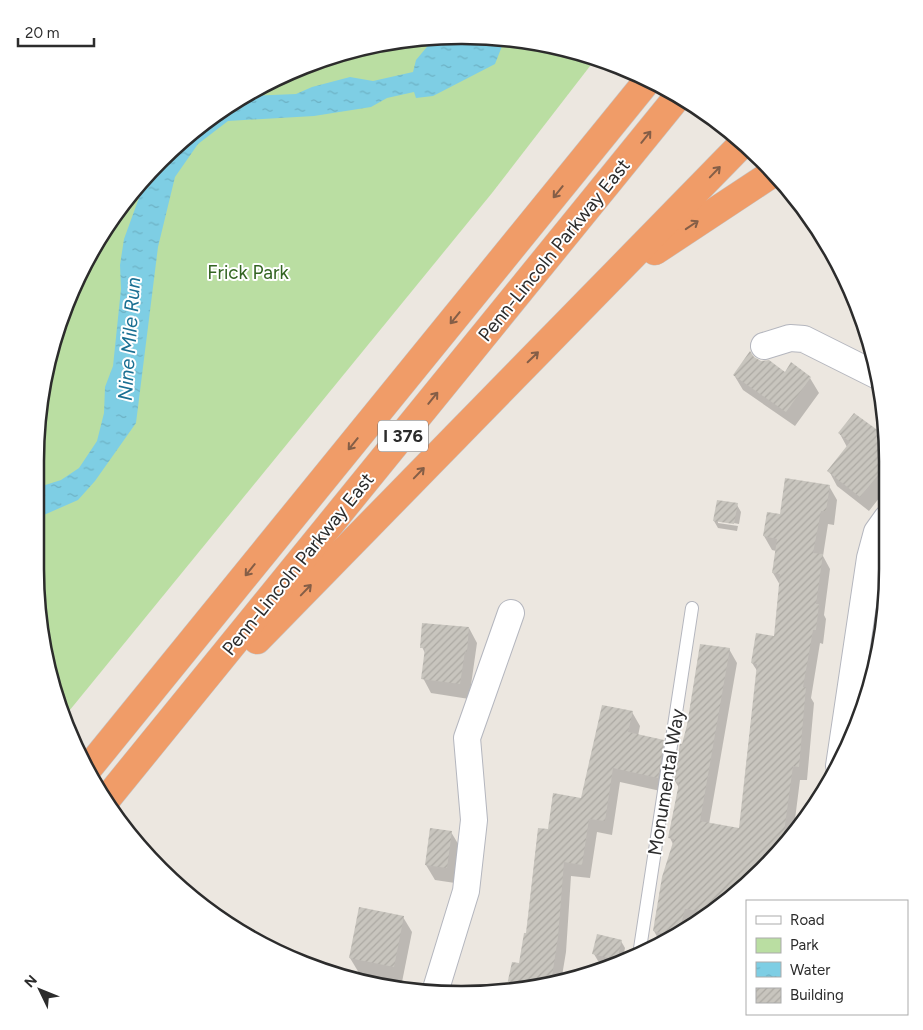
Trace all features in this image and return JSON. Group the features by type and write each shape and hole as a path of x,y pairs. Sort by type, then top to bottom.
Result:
{"highway":[{"path":"588,154 634,82"},
{"name":"Penn-Lincoln Parkway East","path":"93,763 643,86"},
{"name":"Penn-Lincoln Parkway East","path":"110,795 673,102"},
{"path":"126,776 460,430 596,295 738,148"},
{"path":"596,295 664,244 767,177"}],"street":[{"path":"764,346 790,338 804,339 869,372"},
{"path":"843,736 870,558 879,529"},
{"path":"437,985 466,891 474,820 467,738 512,614"}],"lane":[{"name":"Monumental Way","path":"640,945 692,608"}],"green space":[{"name":"Frick Park","path":"462,44 516,47 570,58 591,65 492,193 69,711 58,677 52,650 45,596 44,462 47,407 58,353 66,327 87,277 114,229 147,186 186,147 229,114 277,87 327,66 353,58 407,47"}],"water":[{"name":"Nine Mile Run","path":"462,44 502,46 495,64 433,96 416,98 414,92 387,98 371,107 314,116 228,121 198,144 175,177 158,247 136,423 95,481 78,500 44,515 44,485 61,480 79,468 97,441 104,413 105,387 113,366 121,289 120,265 124,239 140,194 147,186 186,147 207,130 229,114 262,95 296,94 312,87 350,77 373,81 413,72 416,60 428,45"}],"building":[{"path":"750,351 754,357 761,361 769,360 785,372 791,362 811,377 786,412 733,375"},
{"path":"854,413 878,430 879,474 860,497 827,471 850,442 838,433"},
{"path":"785,478 830,485 826,511 821,511 813,553 823,554 816,604 819,604 816,630 813,630 803,687 806,687 799,767 793,766 784,834 757,864 716,900 701,911 685,909 681,923 663,934 653,931 662,877 674,839 668,838 679,783 674,781 680,743 682,744 687,725 700,644 730,648 700,821 739,828 757,664 751,663 756,633 774,636 780,574 772,573 777,539 763,536 767,512 780,514"},
{"path":"717,500 738,503 734,524 713,521"},
{"path":"422,623 469,627 467,652 465,651 460,684 421,679 425,648 420,648"},
{"path":"602,705 633,711 628,732 664,740 658,778 613,768 605,821 589,819 582,865 564,862 558,937 552,976 507,984 512,962 519,963 524,933 526,933 538,828 548,829 553,793 581,798"},
{"path":"430,828 452,831 447,868 425,865"},
{"path":"359,907 404,916 394,967 349,958"},
{"path":"597,934 622,940 618,955 610,958 592,954"}]}
